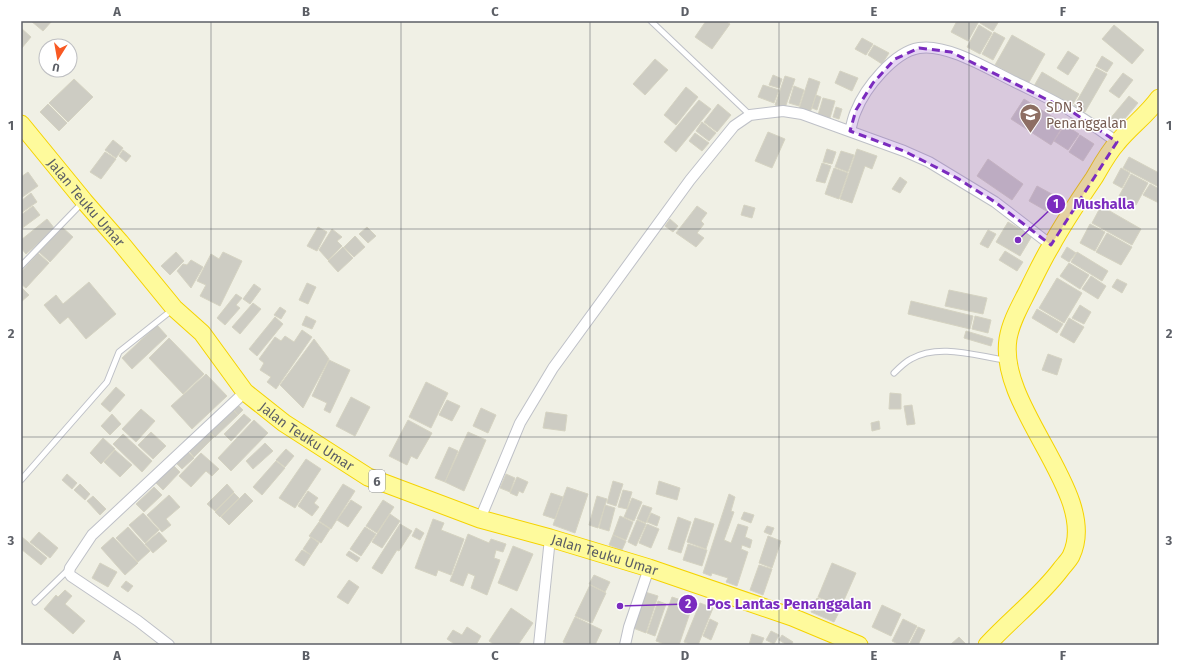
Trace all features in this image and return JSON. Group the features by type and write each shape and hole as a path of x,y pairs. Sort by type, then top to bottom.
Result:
{"highway":[{"path":"988,645 1052,581 1071,556 1075,542 1076,528 1072,504 1055,467 1022,406 1008,361 1008,339 1014,317 1051,245 1117,142 1153,107 1159,98"},
{"name":"Jalan Teuku Umar","path":"21,124 174,308 202,333 245,392 284,423 368,477 480,519 550,538 649,568 792,616 859,645"}],"street":[{"path":"850,131 856,110 864,95 895,59 919,48 932,48 951,52 969,59 1042,96 1074,113 1117,142"},
{"path":"480,519 520,424 553,368 695,174 734,126 750,116 783,111 802,114 904,151 929,162 995,202 1051,245"},
{"path":"169,645 138,621 71,576 69,573 70,568 92,535 245,392"},
{"path":"539,645 550,538"},
{"path":"625,645 629,627 649,568"}],"lane":[{"path":"652,21 750,116"},
{"path":"21,266 84,201"},
{"path":"21,480 107,382 119,352 174,308"},
{"path":"894,372 911,359 923,354 939,351 1008,361"},
{"path":"35,602 70,568"}],"highlighted area":[{"path":"919,48 951,52 1074,113 1117,142 1051,245 995,202 957,178 904,151 850,131 856,110 873,83 895,59"}],"building":[{"path":"31,21 52,21 43,31"},
{"path":"706,21 725,21 730,24 712,49 695,37"},
{"path":"957,21 979,21 968,41 951,32"},
{"path":"981,21 999,21 993,31 980,23"},
{"path":"979,25 992,33 980,54 967,47"},
{"path":"1114,25 1144,50 1132,64 1102,39"},
{"path":"21,28 31,37 21,49"},
{"path":"994,32 1005,38 993,60 982,54"},
{"path":"1012,35 1045,54 1028,84 995,65"},
{"path":"862,38 873,44 866,55 855,49"},
{"path":"874,45 889,53 882,64 868,55"},
{"path":"1068,51 1079,58 1068,75 1057,68"},
{"path":"1102,56 1113,63 1107,72 1096,66"},
{"path":"655,59 668,70 645,95 633,84"},
{"path":"1096,68 1107,74 1085,112 1074,106"},
{"path":"840,71 858,78 852,91 835,83"},
{"path":"1042,72 1079,94 1071,107 1034,86"},
{"path":"1123,73 1133,80 1119,98 1109,91"},
{"path":"773,75 782,79 779,88 769,85"},
{"path":"785,76 795,79 785,108 775,105"},
{"path":"809,78 820,82 810,113 799,109"},
{"path":"74,79 93,97 68,122 49,103"},
{"path":"763,85 779,90 774,103 758,97"},
{"path":"794,86 804,90 799,106 789,103"},
{"path":"686,87 698,97 676,125 664,115"},
{"path":"816,95 821,97 817,110 812,108"},
{"path":"1129,96 1138,103 1118,127 1109,120"},
{"path":"823,98 835,101 830,118 818,115"},
{"path":"1024,99 1064,124 1051,145 1011,119"},
{"path":"699,100 711,109 676,152 664,142"},
{"path":"48,104 67,123 59,131 40,112"},
{"path":"718,104 731,115 717,132 704,122"},
{"path":"836,107 842,109 839,119 833,117"},
{"path":"702,122 716,133 709,141 696,131"},
{"path":"1065,125 1079,134 1068,150 1054,141"},
{"path":"768,132 785,139 772,168 755,161"},
{"path":"695,133 709,143 702,151 689,141"},
{"path":"1080,135 1094,144 1083,161 1069,152"},
{"path":"113,140 123,148 116,158 105,150"},
{"path":"827,149 836,152 832,164 823,162"},
{"path":"857,149 877,156 872,169 865,166 852,203 840,199"},
{"path":"123,150 131,156 126,162 119,156"},
{"path":"841,151 854,155 848,172 835,167"},
{"path":"105,152 116,159 101,179 90,172"},
{"path":"1129,157 1159,173 1159,187 1123,168"},
{"path":"988,159 1023,184 1012,200 977,176"},
{"path":"822,163 831,166 825,183 816,181"},
{"path":"834,168 848,173 839,199 825,194"},
{"path":"1121,168 1130,173 1122,188 1113,183"},
{"path":"28,172 38,186 21,198 21,177"},
{"path":"1131,174 1148,183 1136,205 1119,196"},
{"path":"900,177 907,182 900,193 892,189"},
{"path":"1150,184 1159,189 1159,203 1143,195"},
{"path":"1037,186 1059,198 1050,213 1029,201"},
{"path":"31,193 37,202 21,213 21,201"},
{"path":"744,205 755,208 752,218 741,215"},
{"path":"33,206 40,215 21,229 21,215"},
{"path":"697,206 707,213 701,221 704,224 697,233 704,238 696,247 676,233"},
{"path":"1101,206 1141,229 1132,245 1092,223"},
{"path":"47,219 55,229 26,254 21,248 21,240"},
{"path":"670,219 678,226 673,232 665,226"},
{"path":"1008,222 1032,236 1020,256 996,242"},
{"path":"1090,224 1105,232 1095,251 1080,243"},
{"path":"62,227 73,237 50,262 39,252"},
{"path":"318,227 327,232 317,251 307,246"},
{"path":"367,227 376,236 368,243 359,234"},
{"path":"332,229 342,237 337,241 342,246 328,260 319,250"},
{"path":"988,230 996,234 988,248 980,244"},
{"path":"1107,233 1132,247 1121,265 1096,252"},
{"path":"355,236 365,247 354,257 344,247"},
{"path":"343,247 353,258 338,272 328,261"},
{"path":"1067,247 1076,253 1069,262 1061,257"},
{"path":"1005,251 1023,262 1017,271 999,260"},
{"path":"176,252 184,261 170,275 161,266"},
{"path":"223,252 242,261 220,306 200,296 206,285 197,281 211,254 219,259"},
{"path":"1077,252 1108,271 1102,281 1071,262"},
{"path":"38,253 49,263 26,288 21,284 21,272"},
{"path":"191,260 203,267 191,288 177,271 183,264 187,265"},
{"path":"1069,263 1089,275 1080,289 1060,276"},
{"path":"1091,276 1106,286 1098,299 1082,289"},
{"path":"1057,278 1082,293 1064,323 1039,308"},
{"path":"1117,279 1127,284 1122,293 1112,287"},
{"path":"89,282 116,314 86,339 68,317 60,324 44,305 56,295 63,304"},
{"path":"307,283 316,287 308,304 299,300"},
{"path":"254,284 261,289 250,304 243,299"},
{"path":"21,287 29,295 21,302"},
{"path":"949,290 987,298 983,314 945,306"},
{"path":"236,294 242,298 236,305 240,308 225,325 217,318"},
{"path":"911,301 973,316 970,329 908,314"},
{"path":"253,303 261,309 240,334 232,327"},
{"path":"1080,305 1091,312 1084,324 1072,318"},
{"path":"280,307 286,311 281,319 274,315"},
{"path":"1037,309 1063,324 1057,333 1032,318"},
{"path":"306,316 316,321 312,329 302,325"},
{"path":"975,316 991,320 988,333 972,329"},
{"path":"275,317 283,324 257,356 249,349"},
{"path":"1069,318 1084,327 1074,343 1060,335"},
{"path":"157,325 167,336 132,369 122,358"},
{"path":"302,330 312,337 276,389 267,382 271,377 260,370 264,363 259,359 275,337 281,341 285,336 294,342"},
{"path":"966,331 993,339 991,346 964,338"},
{"path":"169,338 204,374 183,394 149,358"},
{"path":"314,339 329,359 303,408 280,385"},
{"path":"1048,354 1062,359 1057,375 1042,370"},
{"path":"329,360 350,370 330,413 324,410 327,403 312,396"},
{"path":"206,374 227,396 192,429 171,406"},
{"path":"426,382 448,393 431,428 409,417"},
{"path":"116,387 125,395 110,412 101,404"},
{"path":"890,393 901,394 901,409 889,409"},
{"path":"351,397 370,407 355,436 336,426"},
{"path":"447,400 460,406 452,421 439,415"},
{"path":"236,403 243,410 238,415 231,407"},
{"path":"912,405 915,424 907,425 904,406"},
{"path":"231,408 238,415 215,437 208,430"},
{"path":"481,408 496,415 488,433 473,426"},
{"path":"141,409 155,421 136,442 122,429"},
{"path":"546,412 567,415 565,431 543,428"},
{"path":"112,414 121,424 110,435 101,426"},
{"path":"244,414 251,420 231,441 224,434"},
{"path":"254,420 268,433 231,471 218,458"},
{"path":"408,420 432,433 417,459 411,456 407,465 389,456"},
{"path":"879,421 880,429 872,431 871,423"},
{"path":"207,430 214,437 194,457 187,449"},
{"path":"151,432 166,446 153,459 138,445"},
{"path":"468,432 486,440 464,491 445,482"},
{"path":"123,434 152,461 142,472 113,444"},
{"path":"103,438 115,449 101,464 90,453"},
{"path":"265,443 273,451 253,469 246,461"},
{"path":"449,447 458,451 445,482 435,478"},
{"path":"286,449 294,456 285,467 276,460"},
{"path":"115,450 132,465 120,477 104,462"},
{"path":"187,451 194,458 182,469 175,462"},
{"path":"201,453 219,469 212,476 206,471 191,487 179,476"},
{"path":"306,459 321,469 295,508 279,498"},
{"path":"276,461 285,468 262,495 253,487"},
{"path":"172,464 180,472 163,490 154,481"},
{"path":"67,474 77,483 72,489 62,480"},
{"path":"506,474 515,478 510,492 500,488"},
{"path":"517,477 528,482 523,493 519,491 517,496 510,493"},
{"path":"613,481 623,484 616,506 607,503"},
{"path":"659,481 680,488 677,500 656,494"},
{"path":"80,484 90,494 85,500 74,490"},
{"path":"227,484 234,492 215,511 207,504"},
{"path":"343,484 355,491 331,529 319,521"},
{"path":"154,487 162,495 144,512 136,504"},
{"path":"567,487 588,494 575,533 553,525"},
{"path":"623,490 632,492 627,509 618,507"},
{"path":"308,491 318,498 314,503 319,507 312,516 298,506"},
{"path":"234,493 239,498 220,517 215,512"},
{"path":"245,493 253,501 229,525 221,517"},
{"path":"551,493 563,497 555,519 543,515"},
{"path":"729,494 735,497 731,511 734,512 724,540 731,543 738,524 748,527 745,537 752,540 750,548 742,545 741,549 748,552 737,586 726,582 728,578 712,573 711,576 703,573"},
{"path":"169,495 180,507 166,519 171,525 162,532 147,515"},
{"path":"93,496 106,509 100,515 87,501"},
{"path":"597,496 607,499 598,528 589,525"},
{"path":"632,498 642,502 634,521 624,517"},
{"path":"351,500 362,507 348,527 337,520"},
{"path":"383,500 394,507 377,533 366,526"},
{"path":"605,505 615,508 609,531 599,528"},
{"path":"643,505 652,508 646,523 637,519"},
{"path":"744,512 754,515 751,523 741,519"},
{"path":"143,513 159,530 145,543 129,525"},
{"path":"651,513 660,517 657,526 647,522"},
{"path":"390,514 400,521 382,548 372,542"},
{"path":"620,516 633,522 626,540 613,535"},
{"path":"678,517 691,522 681,553 668,549"},
{"path":"695,518 714,524 706,549 687,542"},
{"path":"433,519 444,523 441,530 464,539 451,575 438,570 436,576 415,568"},
{"path":"637,520 646,524 636,546 628,542"},
{"path":"319,522 330,529 321,543 309,536"},
{"path":"400,524 412,531 399,551 397,550 382,574 372,568"},
{"path":"647,524 659,529 651,548 639,543"},
{"path":"767,526 774,528 771,535 764,532"},
{"path":"128,527 150,551 138,562 116,538"},
{"path":"365,527 376,534 361,556 350,549"},
{"path":"416,528 424,533 420,540 412,536"},
{"path":"39,532 58,548 50,558 30,542"},
{"path":"159,532 167,541 153,553 145,544"},
{"path":"468,534 489,543 491,539 506,544 503,552 496,550 494,558 500,560 487,595 471,588 475,576 468,573 463,586 450,581"},
{"path":"613,535 626,541 622,550 609,545"},
{"path":"768,536 781,541 772,568 759,563"},
{"path":"22,537 47,558 41,565 21,549"},
{"path":"113,537 138,563 125,575 101,548"},
{"path":"311,537 319,543 311,555 303,549"},
{"path":"688,544 707,550 702,566 683,560"},
{"path":"513,546 533,554 517,591 498,583"},
{"path":"302,550 311,555 304,566 295,560"},
{"path":"349,551 360,558 357,562 346,555"},
{"path":"100,563 117,572 108,587 92,578"},
{"path":"832,563 856,573 841,607 818,597"},
{"path":"759,565 772,569 763,595 750,590"},
{"path":"594,575 610,582 605,592 589,584"},
{"path":"349,580 359,587 348,604 337,597"},
{"path":"126,581 133,586 128,592 121,587"},
{"path":"590,585 606,593 592,623 575,616"},
{"path":"65,590 72,596 65,604 85,621 73,634 44,609 56,595 58,597"},
{"path":"645,592 658,596 646,633 633,628"},
{"path":"672,597 693,604 679,645 667,645 656,641"},
{"path":"817,598 841,608 834,622 811,612"},
{"path":"658,601 666,604 655,636 647,633"},
{"path":"700,603 713,608 698,645 693,645 684,642"},
{"path":"882,605 901,614 891,636 872,627"},
{"path":"511,608 533,623 518,645 495,645 489,641"},
{"path":"575,617 602,630 595,645 570,645 563,642"},
{"path":"710,619 718,623 711,640 703,636"},
{"path":"903,619 917,626 907,645 900,645 892,641"},
{"path":"467,627 481,636 476,645 456,645 447,639 453,630 462,635"},
{"path":"918,627 925,630 918,645 909,645"},
{"path":"771,631 779,635 774,644 766,640"},
{"path":"752,634 764,638 761,645 749,645"},
{"path":"782,635 793,642 791,645 787,645 779,640"},
{"path":"959,637 966,644 950,645"}],"place":[{"name":"SDN 3 Penanggalan","path":"1031,134"},
{"name":"Mushalla","path":"1018,240"},
{"name":"Pos Lantas Penanggalan","path":"620,606"}]}
